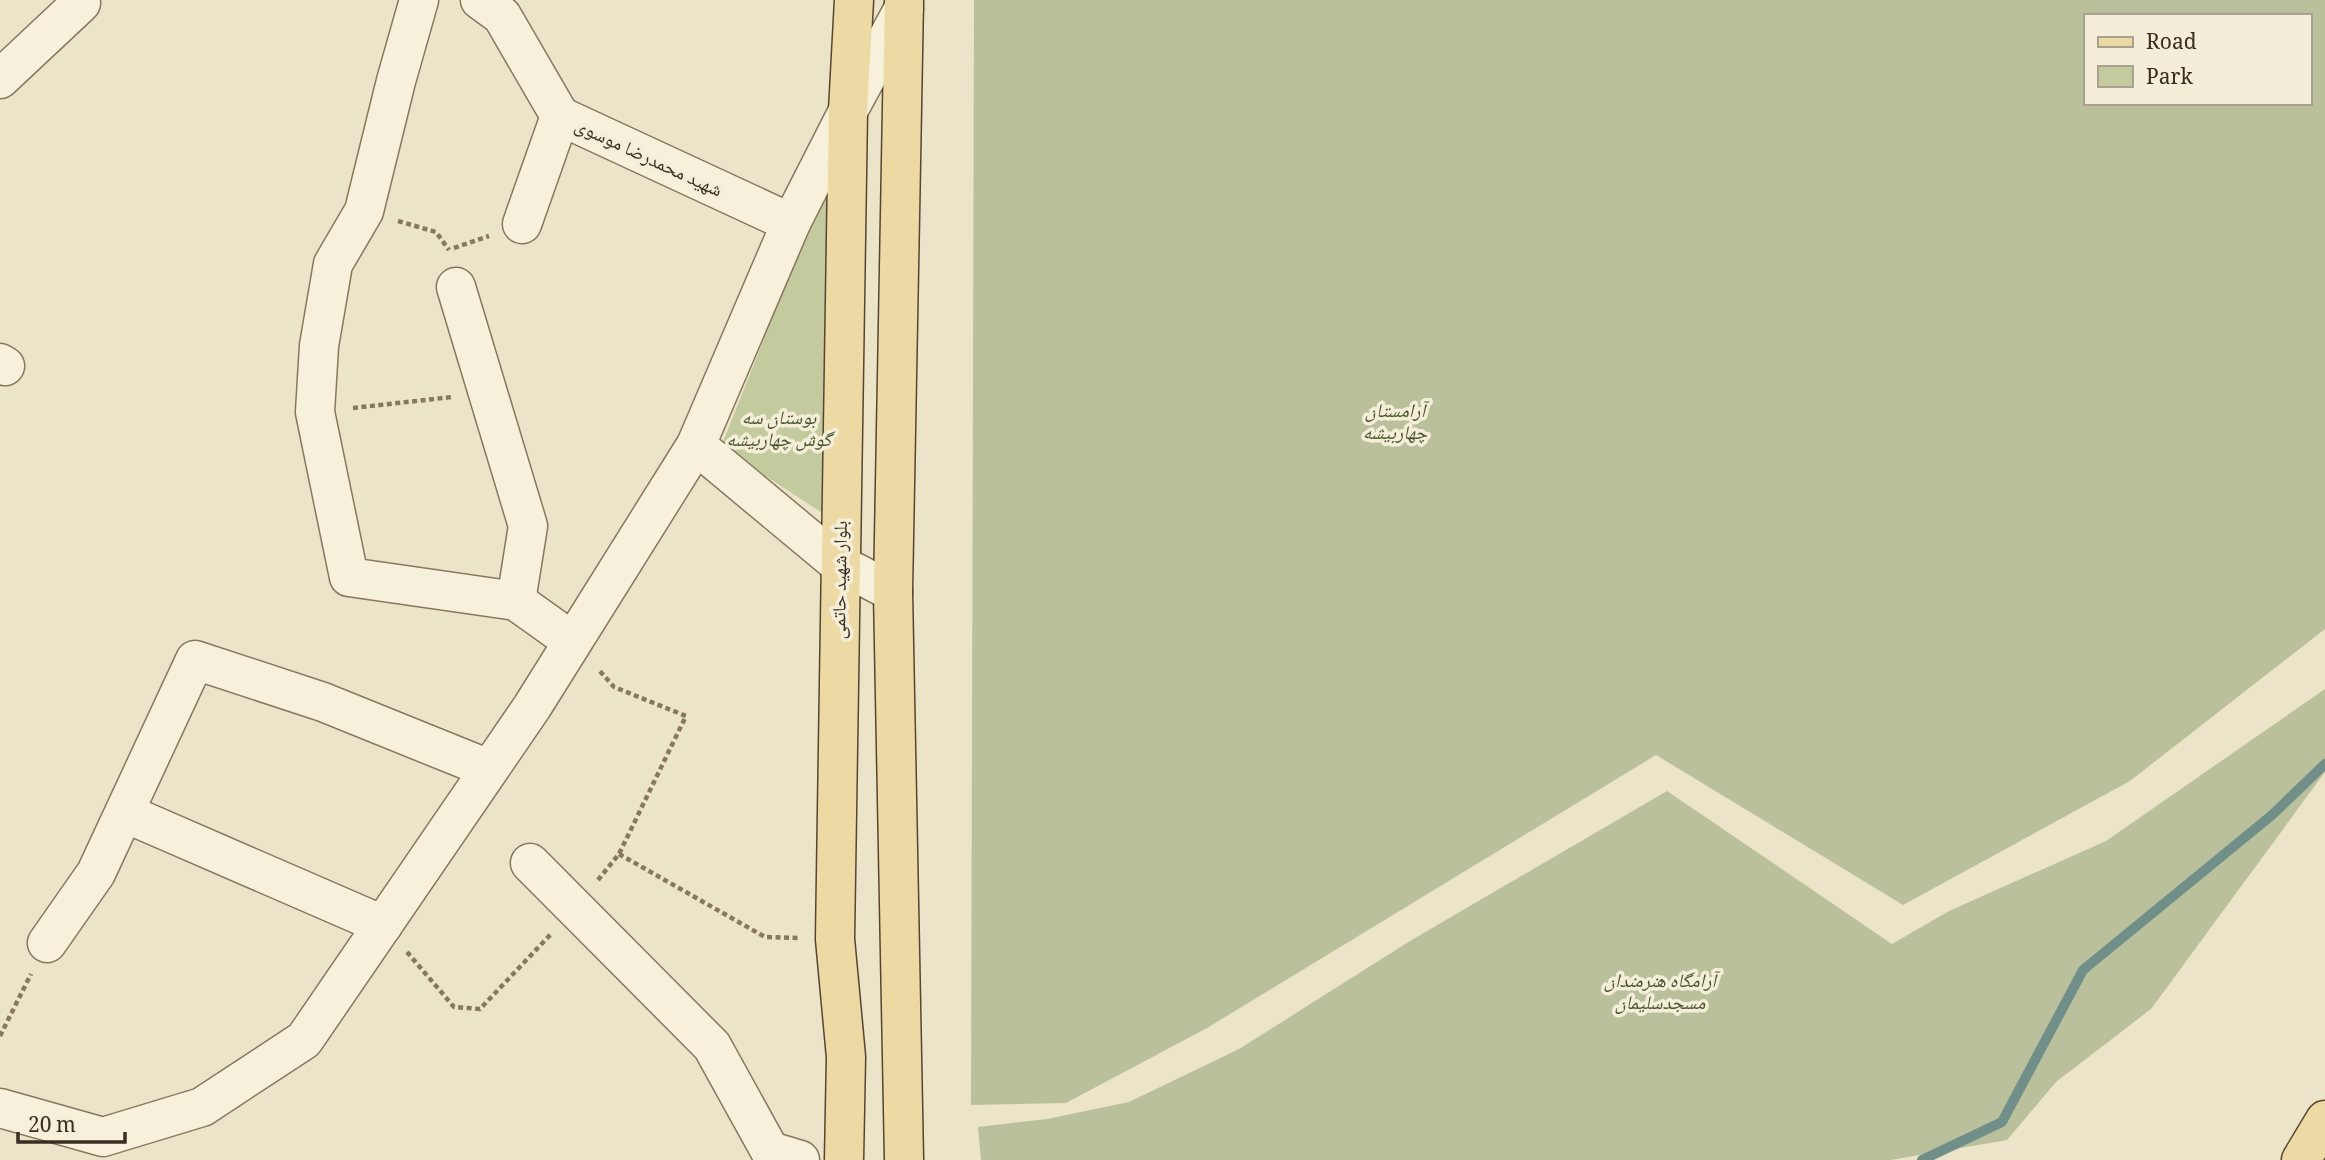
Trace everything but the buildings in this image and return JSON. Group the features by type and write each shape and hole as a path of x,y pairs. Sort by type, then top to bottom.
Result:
{"main road":[{"name":"بلوار شهید حاتمی","path":"844,1160 846,1057 835,939 839,564 848,111 853,0"},
{"path":"904,4 893,592 904,1160"},
{"path":"2301,1160 2325,1120"}],"street":[{"path":"419,0 364,211 334,264 319,346 315,412 349,576 516,601 572,641"},
{"name":"شهید محمدرضا موسوی","path":"480,0 502,16 560,116 791,223"},
{"path":"0,79 81,3"},
{"path":"0,1108 94,1149 202,1107 304,1040 489,769 696,445 791,223 904,4"},
{"path":"522,224 560,116"},
{"path":"456,287 528,526 516,601"},
{"path":"696,445 839,564 893,592"},
{"path":"47,943 96,873 195,660 323,702 489,769"},
{"path":"125,813 383,925"},
{"path":"530,863 712,1046 771,1151 800,1160"}],"path":[{"path":"364,211 436,232 449,250 456,287"},
{"path":"449,250 522,224"},
{"path":"315,412 488,393"},
{"path":"619,854 765,937 835,939"},
{"path":"0,1036 47,943"}],"green space":[{"name":"آرامستان چهاربیشه","path":"974,0 2325,0 2325,629 2130,781 1903,905 1656,755 1207,1028 1066,1103 971,1105"},
{"name":"بوستان سه گوش چهاربیشه","path":"820,198 831,202 824,514 721,447"},
{"name":"آرامگاه هنرمندان مسجدسلیمان","path":"2325,689 2325,772 2151,1009 2056,1082 2007,1140 1891,1160 981,1160 978,1127 1047,1119 1129,1102 1239,1049 1410,941 1667,791 1892,944 1949,911 2106,841"}],"waterway":[{"path":"1922,1160 2002,1122 2083,970 2272,815 2325,764"}]}
